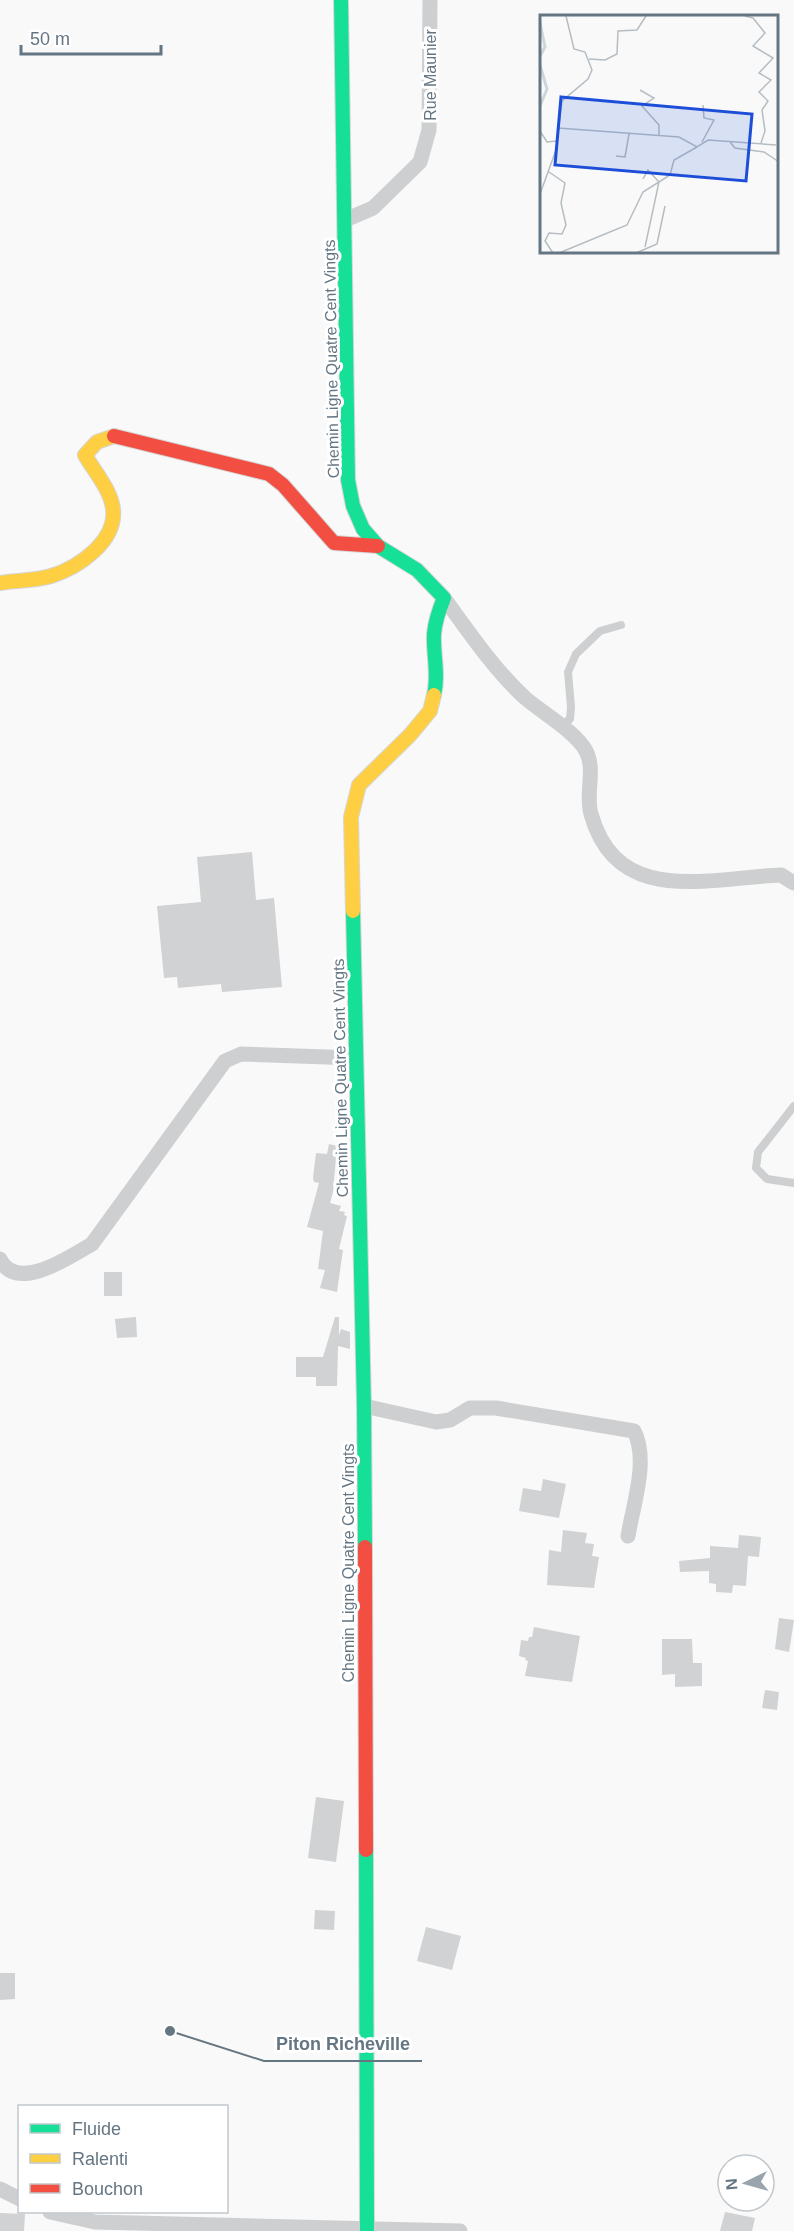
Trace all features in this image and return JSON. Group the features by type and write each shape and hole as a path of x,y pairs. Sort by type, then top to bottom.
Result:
{"street":[{"name":"Chemin Ligne Quatre Cent Vingts","path":"341,0 348,480 353,506 363,529 378,546 417,570 444,598 437,615 434,635 437,681 430,711 410,735 359,785 351,817 364,1406 367,2229"},
{"name":"Rue Maunier","path":"345,220 373,208 420,162 429,130 430,0"},
{"path":"0,583 51,576 76,564 102,543 112,524 113,507 86,455 97,442 112,436 269,474 283,485 334,543 378,546"},
{"path":"444,598 490,659 524,697 561,726 585,750 590,764 590,811 599,838 617,860 647,878 678,883 781,875 794,883"},
{"path":"0,1259 12,1272 25,1275 60,1263 92,1244 225,1061 232,1057 241,1054 356,1058"},
{"path":"364,1406 436,1422 450,1420 470,1408 496,1408 634,1431 639,1442 640,1465 628,1536"},
{"path":"0,2189 18,2198"},
{"path":"58,2213 95,2222 460,2231"}],"lane":[{"path":"561,726 570,719 572,707 568,672 576,654 600,631 621,625"},
{"path":"794,1106 758,1152 756,1168 766,1179 794,1183"}],"building":[{"path":"252,852 256,900 274,898 282,987 222,992 221,984 178,988 177,977 164,978 157,906 201,902 197,857"},
{"path":"329,1144 337,1146 330,1203 341,1206 339,1211 345,1212 344,1215 347,1216 339,1249 343,1250 337,1292 320,1288 325,1270 318,1269 323,1231 307,1227 319,1183 314,1182 313,1178 316,1153 327,1154"},
{"path":"104,1272 122,1272 122,1296 104,1296"},
{"path":"136,1317 137,1337 117,1338 115,1319"},
{"path":"335,1317 339,1317 339,1335 341,1329 350,1332 350,1349 338,1346 337,1386 316,1386 316,1377 296,1377 296,1357 323,1357"},
{"path":"543,1479 566,1484 559,1518 519,1511 523,1488 541,1491"},
{"path":"563,1530 587,1533 585,1543 594,1544 592,1556 599,1557 594,1588 547,1585 549,1550 561,1552"},
{"path":"739,1535 761,1537 759,1557 748,1556 746,1586 733,1585 732,1593 716,1592 716,1584 709,1583 709,1571 680,1572 679,1561 710,1558 710,1546 738,1548"},
{"path":"779,1618 794,1620 789,1652 775,1649"},
{"path":"534,1627 580,1636 572,1682 525,1676 528,1661 519,1656 521,1640 528,1641 529,1637 532,1637"},
{"path":"662,1639 692,1639 693,1663 702,1663 702,1686 675,1687 675,1674 662,1675"},
{"path":"765,1690 779,1692 777,1710 762,1708"},
{"path":"316,1797 344,1801 336,1862 308,1858"},
{"path":"315,1910 335,1911 334,1930 314,1929"},
{"path":"426,1927 461,1936 452,1970 417,1961"},
{"path":"0,1973 15,1973 15,1999 0,2000"},
{"path":"0,2213 25,2214 24,2231 0,2231"},
{"path":"725,2213 755,2218 752,2231 720,2231"}],"traffic: fast":[{"path":"341,0 348,480 353,506 363,529 378,546 417,570 444,598 434,634 436,680 434,695"},
{"path":"353,911 365,1547"},
{"path":"366,1850 367,2229"}],"traffic: slow":[{"path":"0,583 39,579 62,572 84,560 102,542 113,521 112,502 85,455 97,442 114,436"},
{"path":"353,911 351,817 359,785 410,735 430,711 434,695"}],"traffic: jam":[{"path":"114,436 269,474 283,485 334,543 378,546"},
{"path":"365,1547 366,1850"}],"place":[{"name":"Piton Richeville","path":"170,2031"}]}
